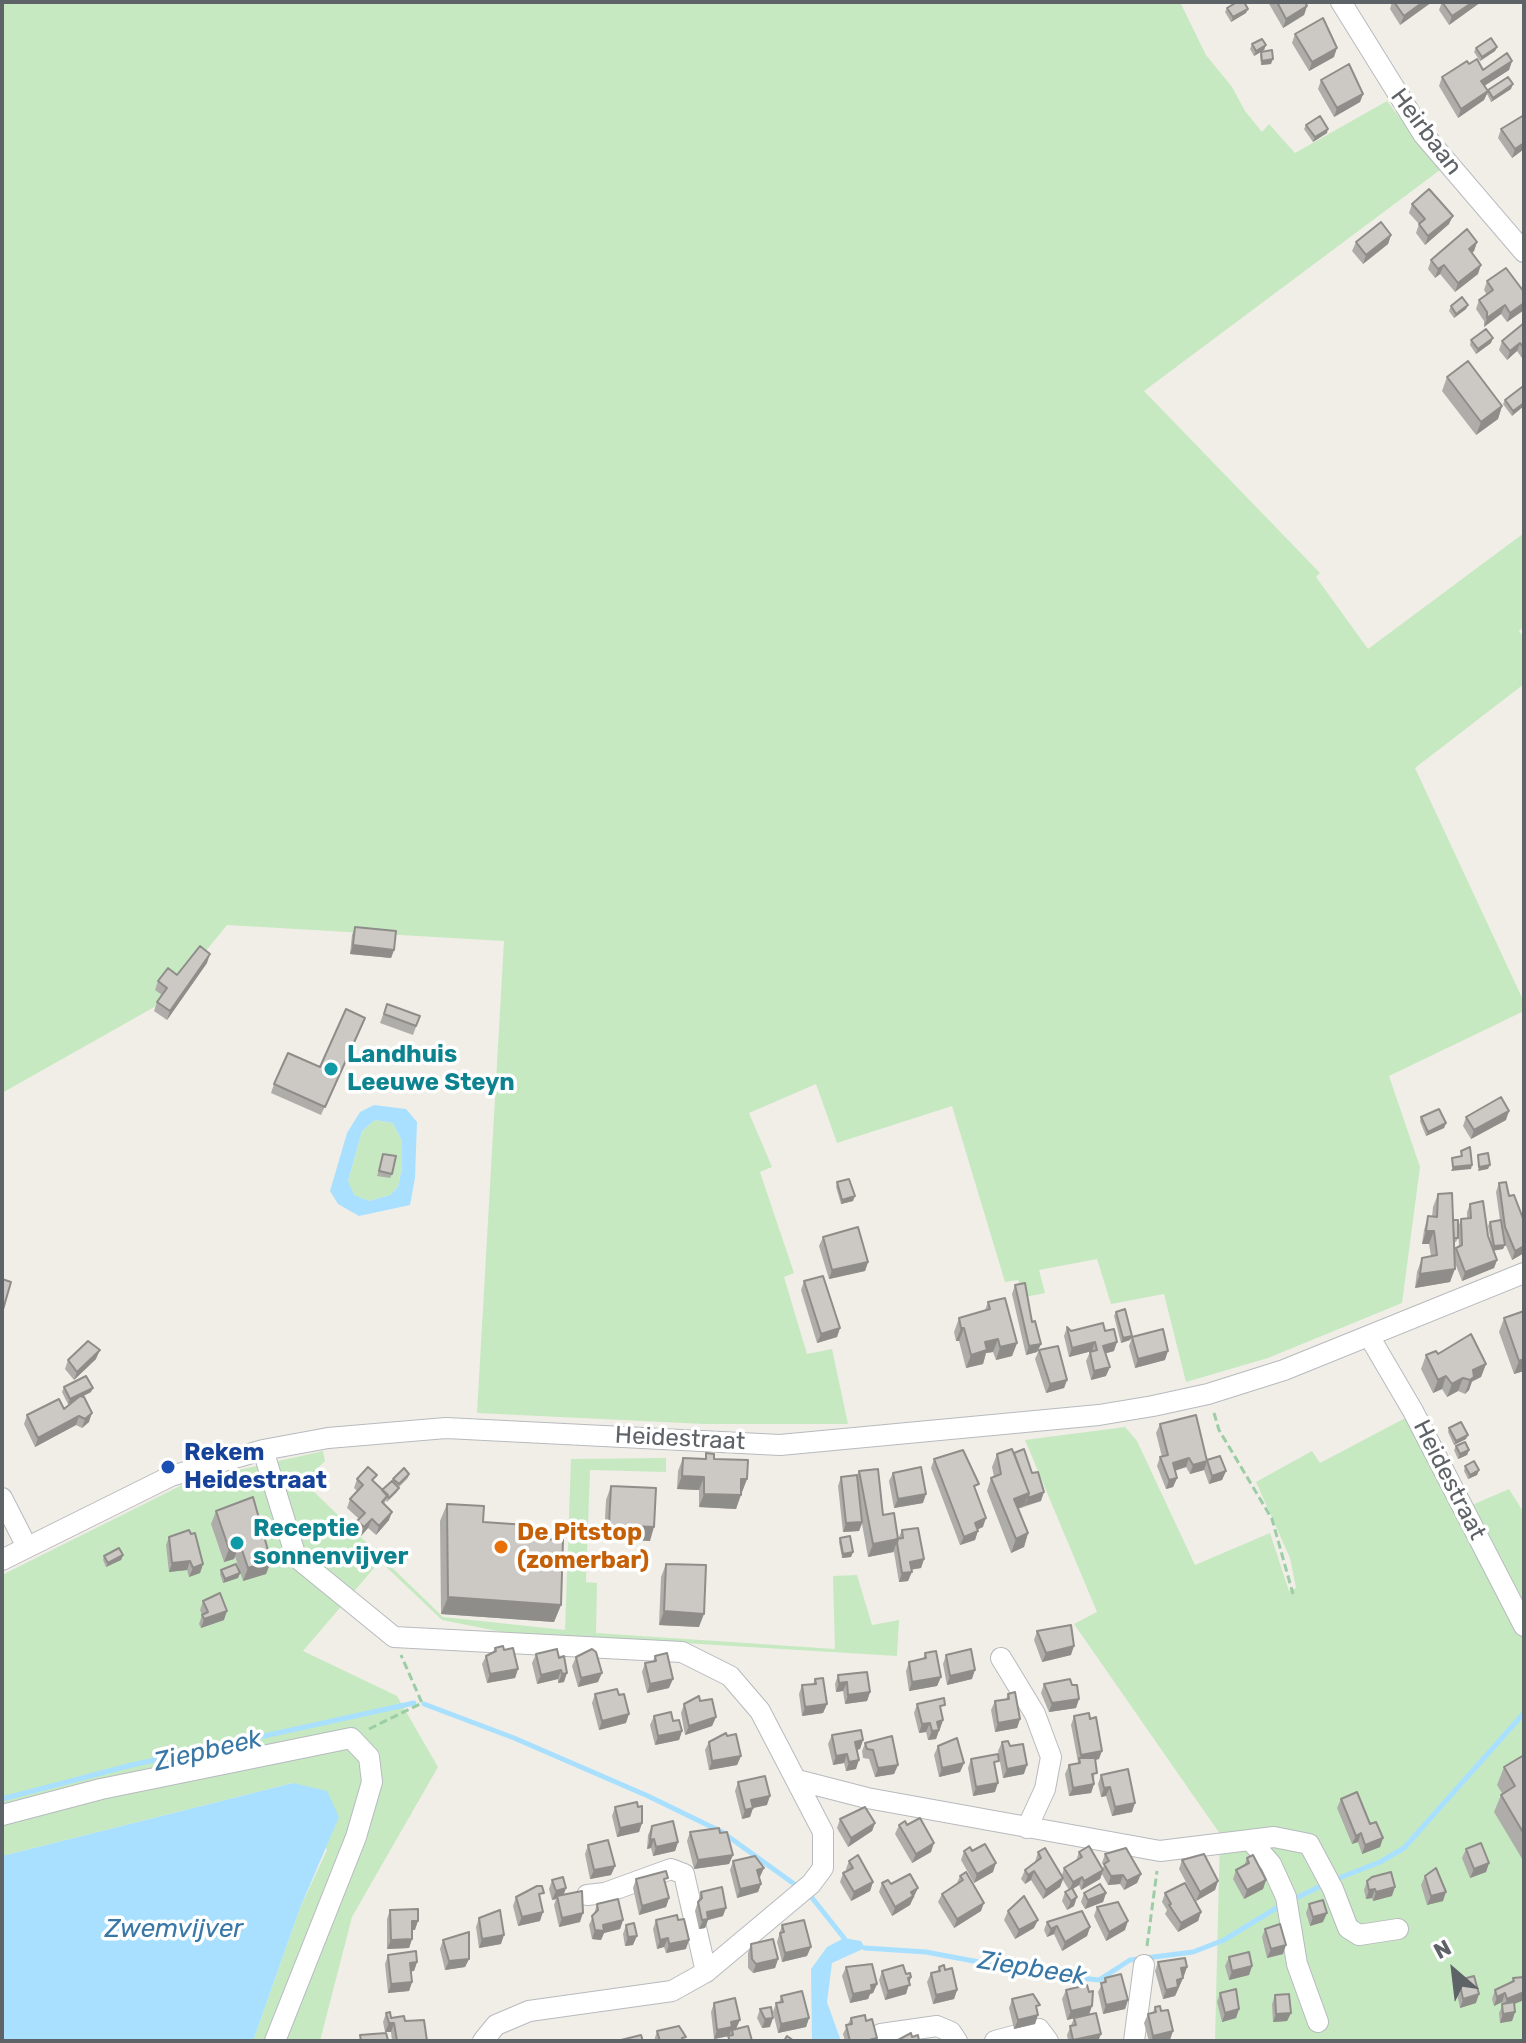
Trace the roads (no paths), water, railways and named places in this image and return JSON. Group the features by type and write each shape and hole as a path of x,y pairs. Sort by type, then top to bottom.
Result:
{"street":[{"name":"Heirbaan","path":"1341,2 1423,134 1524,252"},
{"name":"Heidestraat","path":"2,1560 171,1476 263,1450 328,1438 446,1428 780,1445 1099,1415 1208,1394 1284,1370 1524,1273"},
{"name":"Heidestraat","path":"1369,1336 1413,1411 1524,1626"},
{"path":"263,1450 296,1557 394,1637 682,1652 730,1676 760,1711 823,1832 823,1868 811,1884 706,1972 672,1991 529,2011 496,2025 483,2041"},
{"path":"2,1498 27,1547"},
{"path":"1001,1658 1035,1714 1051,1757 1045,1789 1027,1828"},
{"path":"2,1815 101,1789 351,1738 369,1757 372,1782 356,1837 275,2041"},
{"path":"797,1780 867,1798 1160,1851 1274,1837 1309,1844 1333,1889 1348,1928 1359,1935 1398,1929"},
{"path":"1250,1840 1271,1864 1288,1903 1297,1964 1318,2022"},
{"path":"587,1895 605,1893 671,1869 684,1874 706,1972"},
{"path":"1134,2041 1144,1965"},
{"path":"881,2034 937,2026 951,2032 957,2041"},
{"path":"995,2041 1039,2029 1048,2041"}],"water":[{"path":"374,1105 406,1109 417,1122 415,1178 410,1205 359,1216 338,1204 330,1191 347,1133 360,1112","holes":["375,1120 393,1123 402,1141 398,1187 390,1195 369,1201 354,1195 348,1181 362,1131"]},
{"name":"Zwemvijver","path":"293,1783 327,1791 339,1817 300,1908 253,2041 2,2041 2,1856"},
{"path":"844,1938 861,1941 865,1948 832,1963 827,2002 841,2041 812,2041 811,1969 827,1947"}],"waterway":[{"name":"Ziepbeek","path":"2,1799 132,1765 414,1703"},
{"name":"Ziepbeek","path":"424,1704 514,1738 722,1832 797,1886"},
{"name":"Ziepbeek","path":"1334,1880 1380,1862 1404,1848 1524,1713"},
{"name":"Ziepbeek","path":"1292,1900 1321,1886"},
{"name":"Ziepbeek","path":"809,1894 844,1938"},
{"name":"Ziepbeek","path":"865,1948 926,1952 1037,1973 1099,1980 1130,1960 1193,1952 1224,1940 1283,1904"}],"place":[{"name":"Landhuis Leeuwe Steyn","path":"331,1069"},
{"name":"Rekem Heidestraat","path":"168,1467"},
{"name":"Receptie sonnenvijver","path":"237,1543"},
{"name":"De Pitstop (zomerbar)","path":"501,1547"}]}
